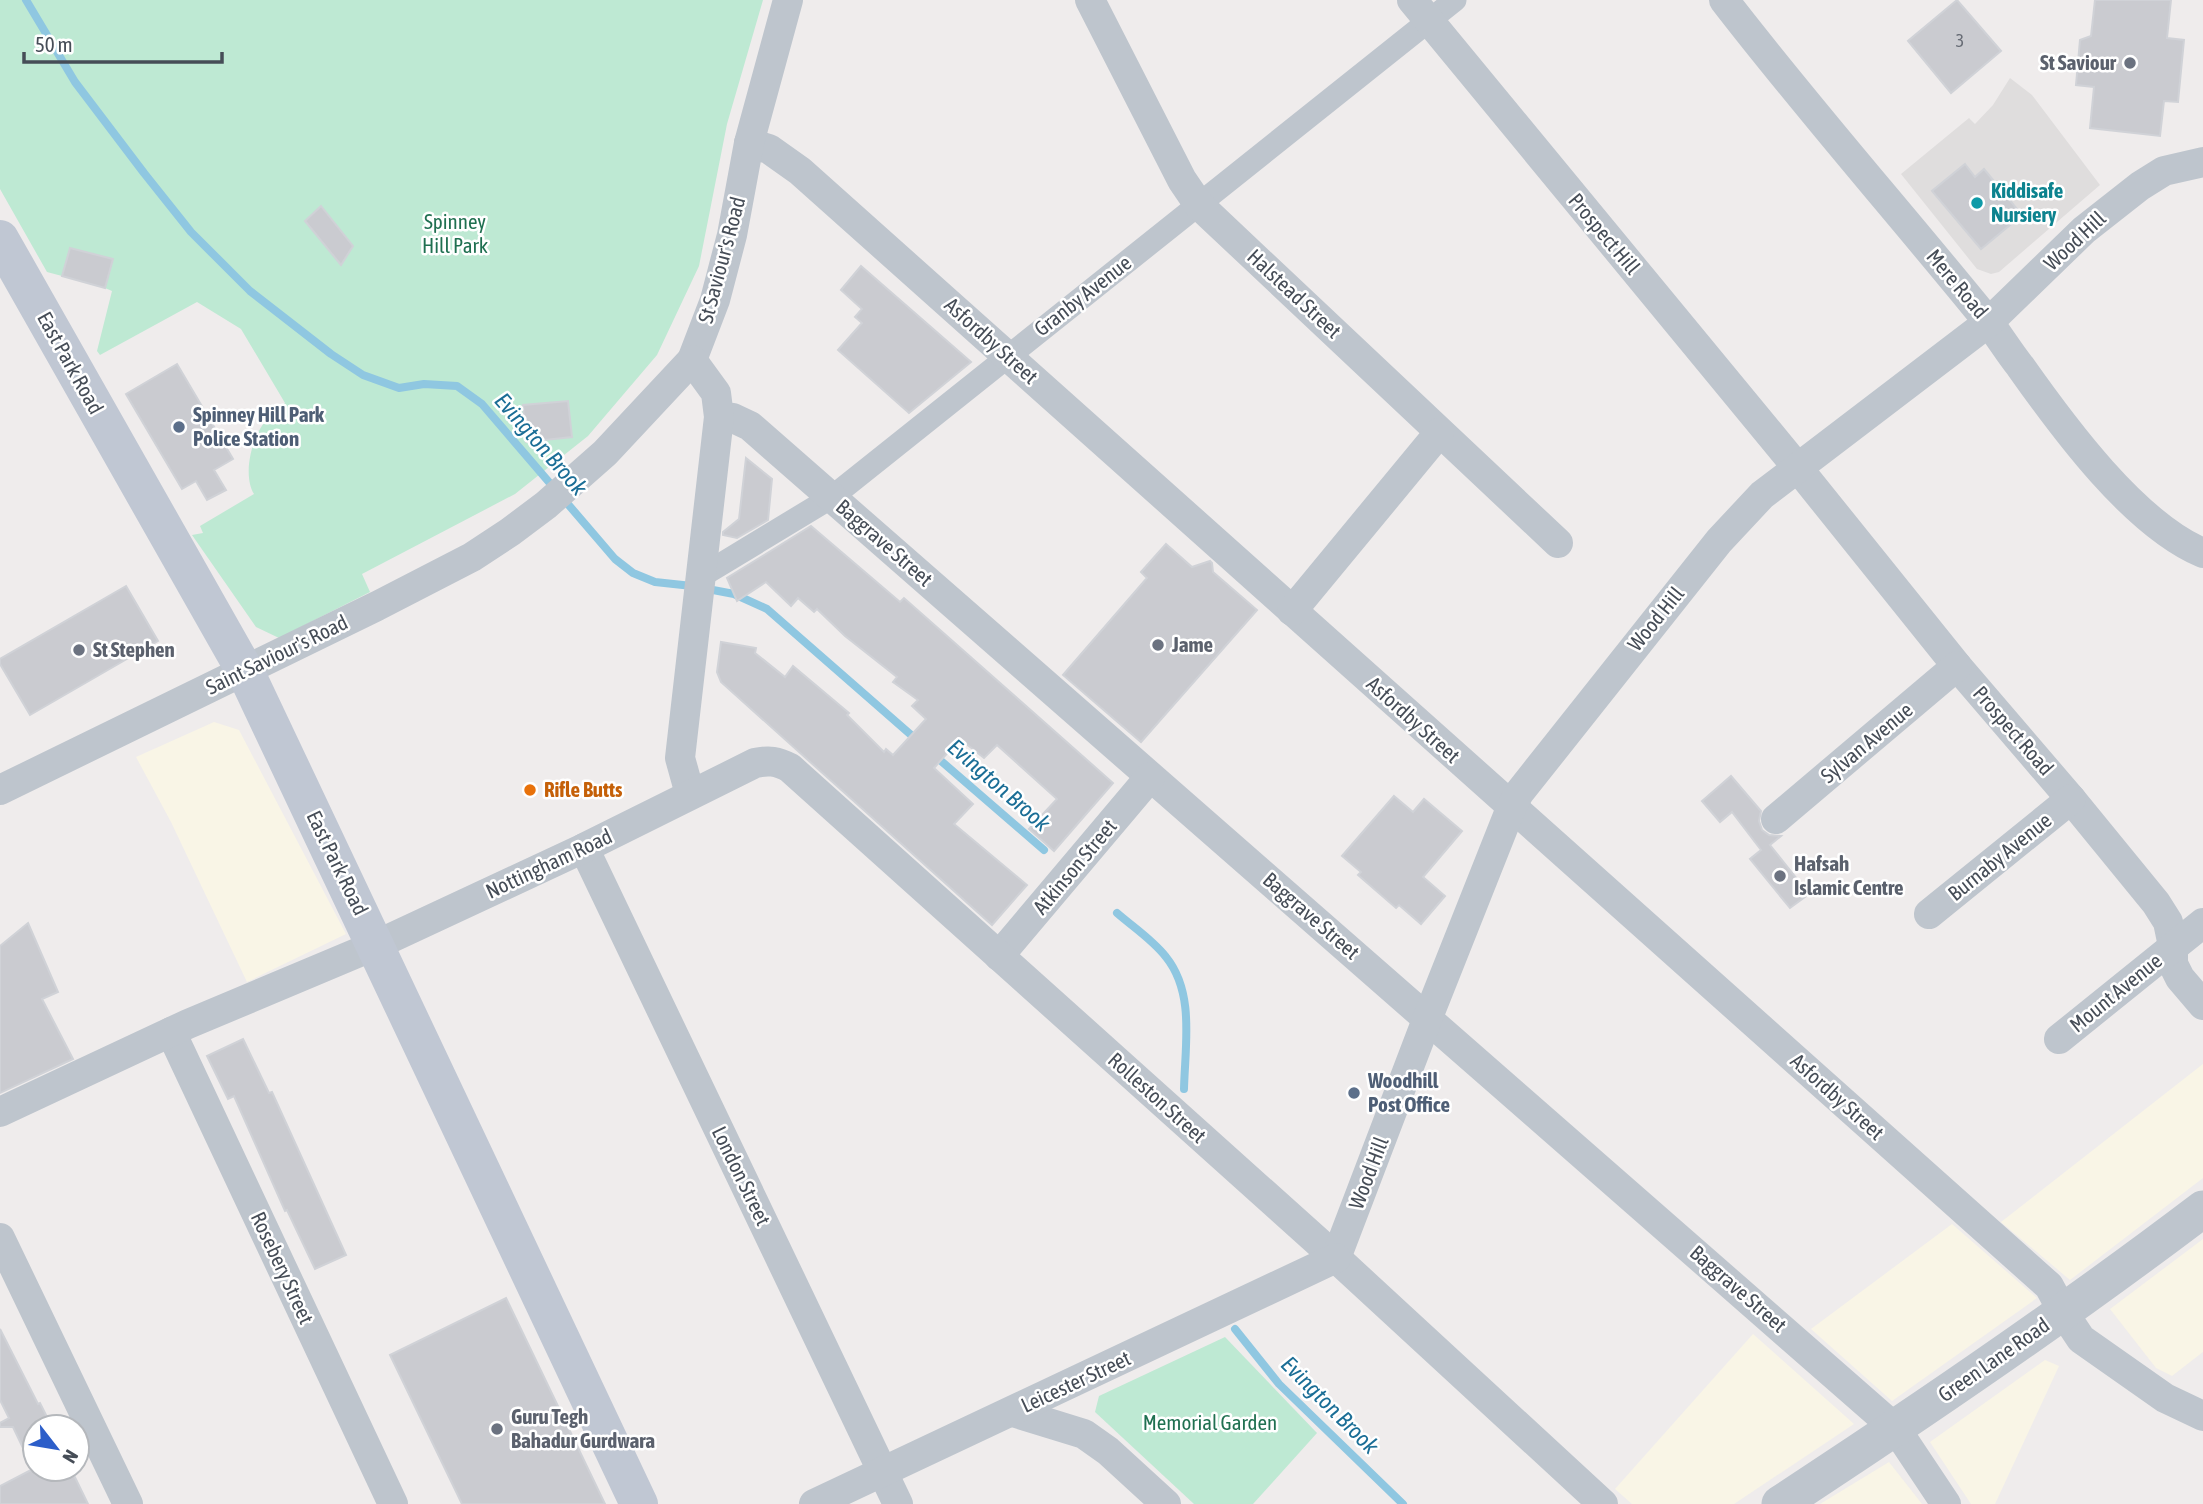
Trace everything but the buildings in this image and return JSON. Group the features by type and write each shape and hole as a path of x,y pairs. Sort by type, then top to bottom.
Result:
{"main road":[{"name":"East Park Road","path":"0,239 245,671 639,1504"}],"street":[{"name":"St Saviour's Road","path":"546,505 605,453 692,360 715,300 732,235 750,143 788,0"},
{"name":"Halstead Street","path":"1090,0 1182,180 1199,205 1558,543"},
{"name":"Granby Avenue","path":"699,589 832,497 1199,205 1421,11 1455,0"},
{"name":"Mere Road","path":"1724,0 1773,64 1989,322 2021,369 2079,444 2124,496 2161,528 2203,553"},
{"name":"Prospect Hill","path":"1421,11 1797,467"},
{"name":"Asfordby Street","path":"750,143 769,149 800,170 2049,1286 2081,1339 2165,1398 2203,1416"},
{"name":"Wood Hill","path":"1336,1258 1511,808 1519,793 1718,541 1762,495 1989,322 2084,230 2140,186 2164,171 2203,162"},
{"path":"690,794 680,758 719,417 716,393 692,360"},
{"name":"Baggrave Street","path":"719,417 733,418 750,426 1896,1429 1946,1504"},
{"path":"1292,611 1440,433"},
{"name":"Prospect Road","path":"1797,467 1957,666 2156,903 2168,922 2173,946 2173,964 2180,978 2203,1005"},
{"name":"Saint Saviour's Road","path":"0,790 472,557 546,505"},
{"name":"Sylvan Avenue","path":"1776,819 1957,666"},
{"name":"Rolleston Street","path":"690,794 755,763 768,760 780,762 790,768 1336,1258 1604,1504"},
{"name":"Atkinson Street","path":"999,956 1150,778"},
{"name":"Nottingham Road","path":"0,1112 171,1032 376,945 635,824 690,794"},
{"name":"Burnaby Avenue","path":"1929,914 2071,799"},
{"name":"London Street","path":"584,848 898,1504"},
{"name":"Mount Avenue","path":"2059,1039 2203,923"},
{"name":"Rosebery Street","path":"171,1032 393,1504"},
{"name":"Green Lane Road","path":"1780,1504 1896,1429 2063,1312 2203,1209"},
{"path":"0,1238 128,1504"},
{"name":"Leicester Street","path":"814,1504 1336,1258"},
{"path":"1013,1412 1084,1434 1108,1451 1166,1504"}],"shaded area":[{"path":"2010,78 2032,95 2100,185 1999,272 1991,274 1977,269 1901,174 1969,118 1975,124 1993,105"},
{"path":"214,722 239,730 346,934 247,982 171,822 136,757"},
{"path":"2203,1064 2203,1178 2070,1280 2001,1222"},
{"path":"1952,1224 2037,1298 1892,1401 1811,1329"},
{"path":"2203,1239 2203,1352 2172,1376 2156,1368 2110,1309"},
{"path":"1753,1334 1854,1424 1734,1504 1632,1504 1615,1489"},
{"path":"2045,1360 2059,1366 1995,1504 1971,1504 1930,1442"},
{"path":"1889,1462 1922,1504 1820,1504"}],"green space":[{"name":"Spinney Hill Park","path":"0,0 763,0 727,124 699,266 657,355 588,436 515,494 362,574 370,592 279,638 256,627 192,535 203,533 200,526 254,494 249,476 253,444 262,425 285,403 241,329 197,302 100,355 97,351 112,291 105,288 113,259 70,248 62,276 47,272 0,189"},
{"name":"Memorial Garden","path":"1225,1337 1317,1433 1253,1504 1194,1504 1095,1412 1099,1396"}],"waterway":[{"name":"Evington Brook","path":"26,0 75,82 144,173 191,232 250,291 331,354 363,375 399,388 424,384 457,386 482,404 615,559 633,573 655,582 734,594 767,609 918,741"},
{"name":"Evington Brook","path":"933,754 1044,850"},
{"name":"Evington Brook","path":"1117,913 1149,939 1175,971 1185,1003 1184,1089"},
{"name":"Evington Brook","path":"1235,1329 1279,1384 1403,1504"}],"place":[{"name":"St Saviour","path":"2130,63"},
{"name":"Kiddisafe Nursiery","path":"1977,203"},
{"name":"Spinney Hill Park Police Station","path":"179,427"},
{"name":"Jame","path":"1158,645"},
{"name":"St Stephen","path":"79,650"},
{"name":"Rifle Butts","path":"530,790"},
{"name":"Hafsah Islamic Centre","path":"1780,876"},
{"name":"Woodhill Post Office","path":"1354,1093"},
{"name":"Guru Tegh Bahadur Gurdwara","path":"497,1429"}]}
